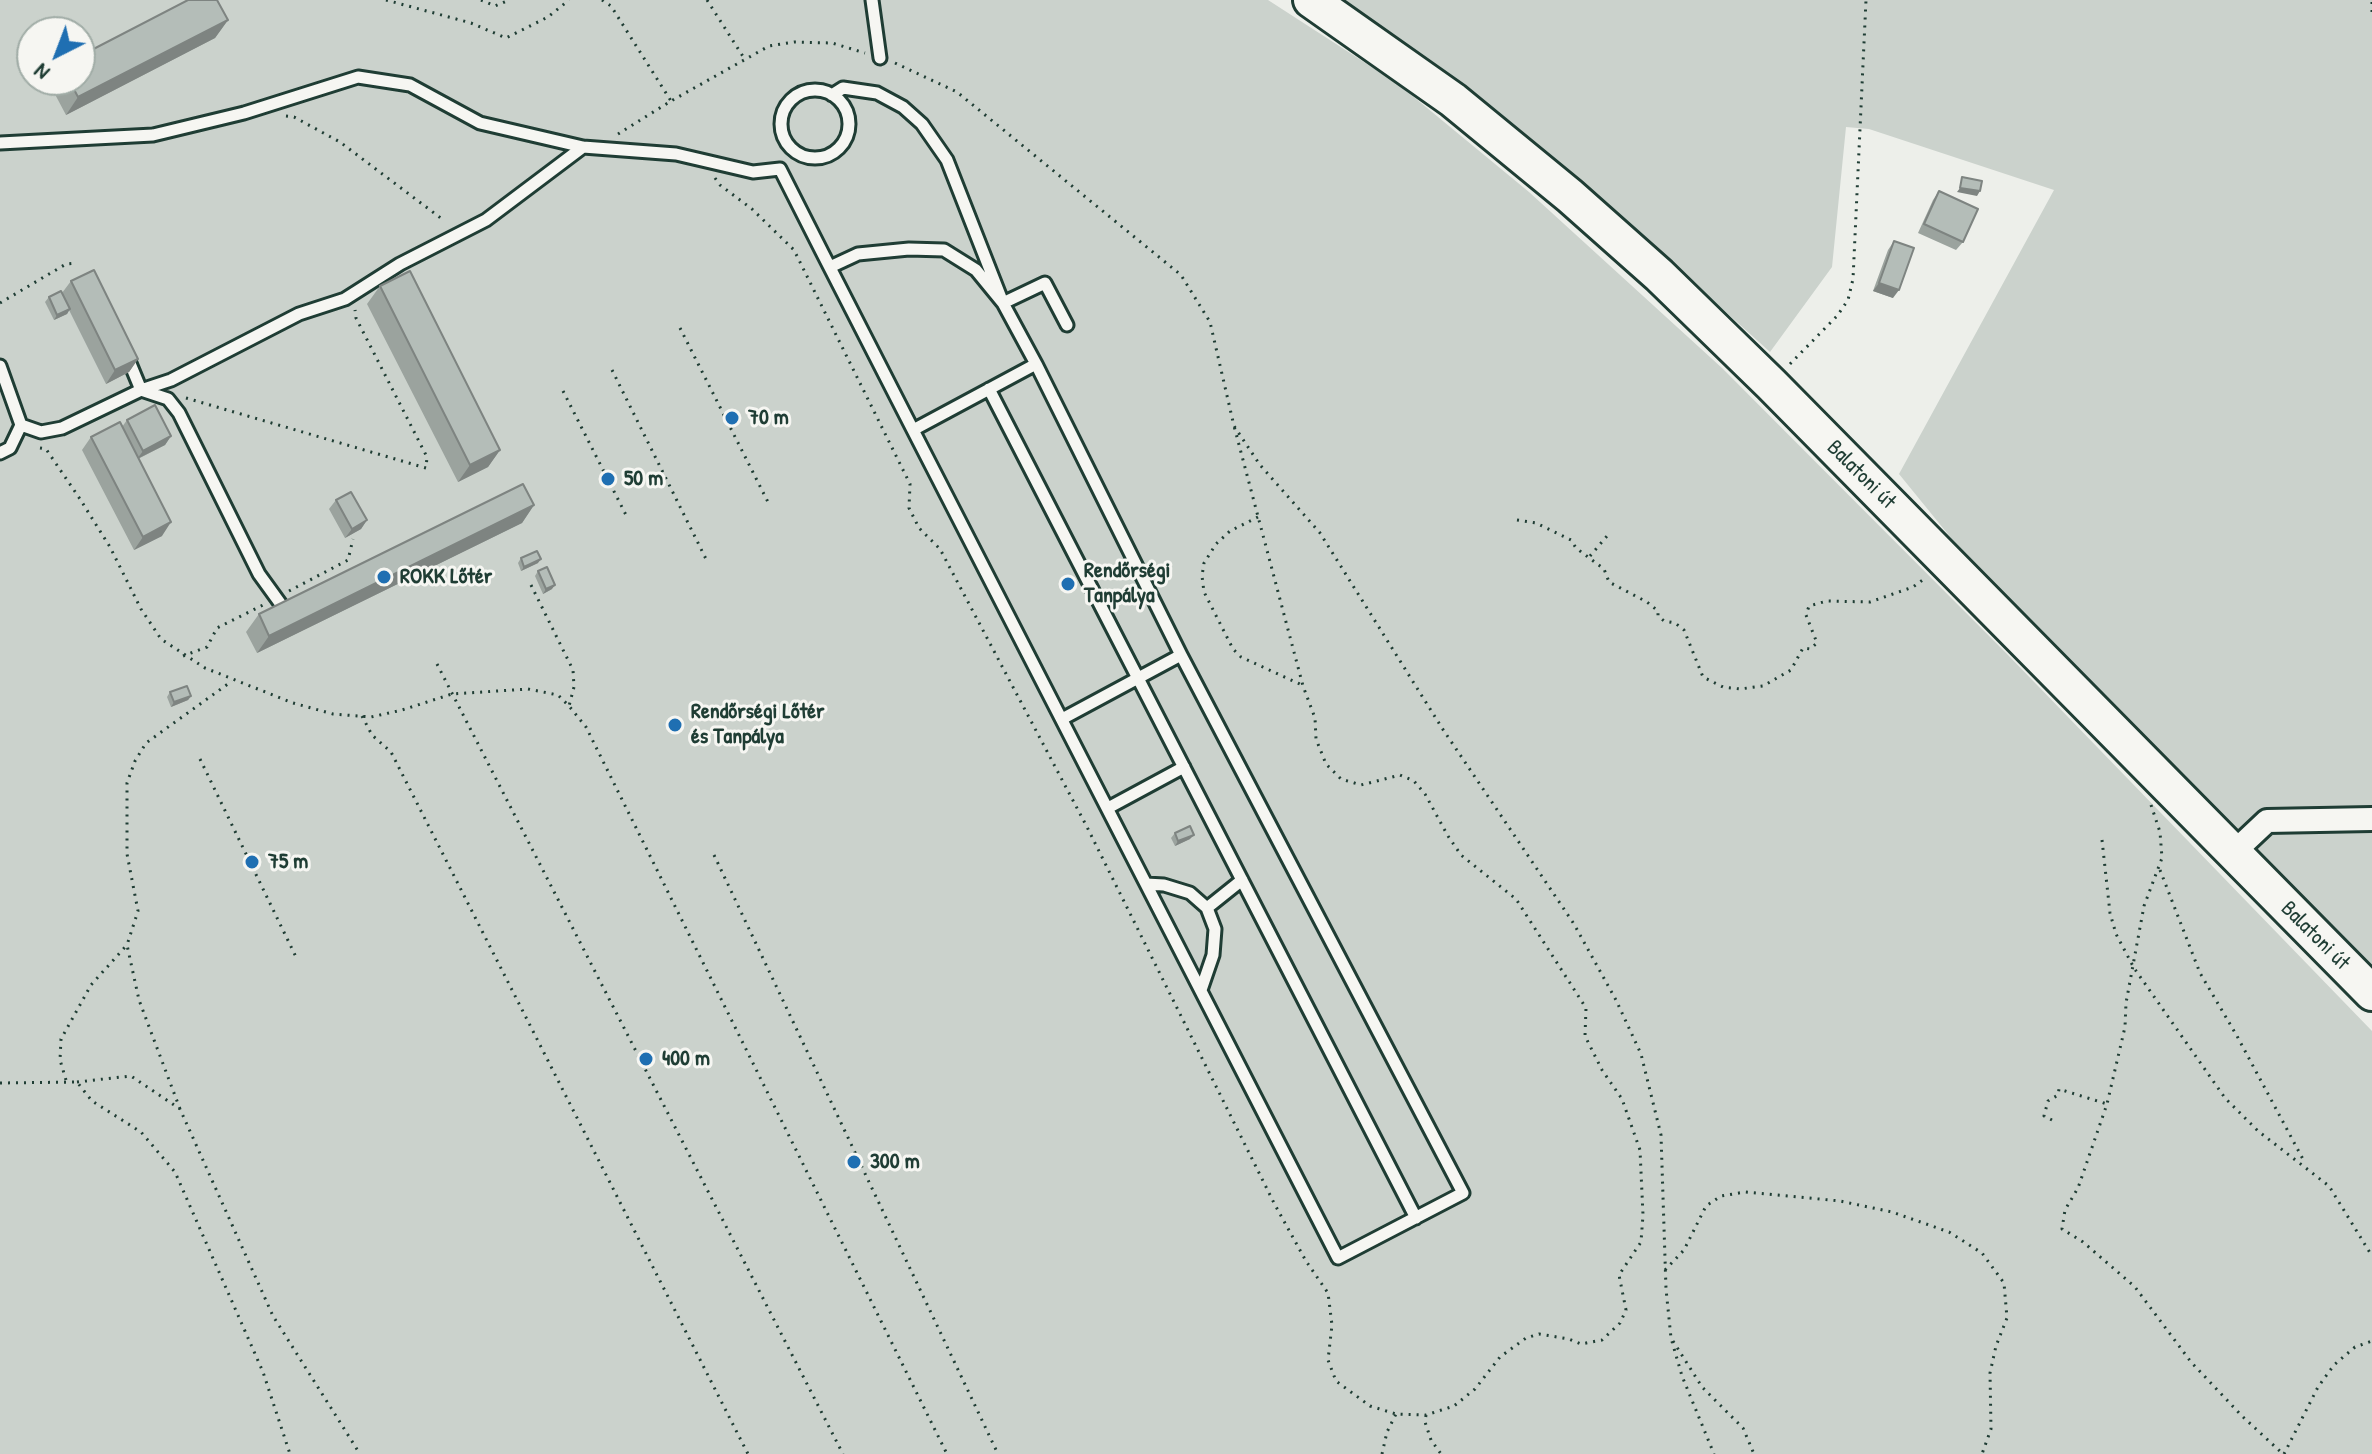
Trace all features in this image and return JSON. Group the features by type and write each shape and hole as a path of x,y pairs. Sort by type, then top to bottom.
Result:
{"main road":[{"name":"Balatoni út","path":"1311,0 1416,72 1503,140 1659,275 1771,384 2372,993"}],"street":[{"path":"2233,853 2267,821 2372,819"}],"lane":[{"path":"872,0 880,58"},
{"path":"0,143 153,135 244,113 358,77 410,85 480,123 583,147 676,154 753,172 780,169 793,151"},
{"path":"780,169 1338,1258 1463,1193 1181,655 1003,303 947,160 922,124 903,107 877,93 843,88 832,95"},
{"path":"808,90 832,95 847,110 850,125 846,140 837,151 823,158 807,158 793,151 784,139 781,124 784,109 794,97 808,90"},
{"path":"21,425 41,432 62,428 141,390 171,380 299,314 345,299 400,264 486,220 583,147"},
{"path":"830,267 858,254 909,249 944,250 976,270 1003,303"},
{"path":"1003,303 1045,283 1067,325"},
{"path":"125,351 141,390"},
{"path":"913,430 1036,364"},
{"path":"0,366 21,425"},
{"path":"989,389 1416,1218"},
{"path":"141,390 168,399 179,413 259,574 285,610"},
{"path":"5,451 21,425"},
{"path":"1062,719 1181,655"},
{"path":"1108,808 1184,767"},
{"path":"1207,908 1242,880"},
{"path":"1146,884 1164,885 1190,893 1207,908 1215,929 1213,955 1201,990"}],"path":[{"path":"386,0 471,23 506,38 548,17 569,0"},
{"path":"481,0 495,6 509,0"},
{"path":"602,0 611,6 671,101"},
{"path":"707,0 744,59"},
{"path":"1771,384 1837,316 1848,300 1853,279 1866,0"},
{"path":"2372,2 2372,13"},
{"path":"598,146 769,46 794,42 832,43 880,58 957,92 1181,275 1210,322 1234,426 1260,465 1320,533 1442,728 1574,924 1616,1000 1641,1054 1661,1135 1665,1270 1671,1338 1682,1376 1714,1454"},
{"path":"244,113 294,117 340,142 442,219"},
{"path":"0,303 66,264 77,263"},
{"path":"155,393 178,396 426,468 427,457 356,318 354,292"},
{"path":"680,328 770,506"},
{"path":"612,370 707,561"},
{"path":"563,391 627,517"},
{"path":"5,451 29,445 46,449 110,547 141,609 161,639 205,668 293,703 333,714 371,717 452,694 528,689 558,695 569,706 586,727 947,1454"},
{"path":"1258,517 1230,531 1216,544 1204,563 1204,592 1233,649 1241,657 1303,686"},
{"path":"1517,520 1536,523 1571,540 1576,548 1604,569 1609,582 1647,602 1664,621 1675,623 1684,630 1703,677 1723,687 1740,689 1763,686 1775,680 1791,670 1803,648 1810,649 1817,643 1806,615 1809,606 1827,601 1870,602 1913,587 1947,562"},
{"path":"1590,556 1607,536"},
{"path":"531,585 573,670 574,687 569,706"},
{"path":"437,664 843,1454"},
{"path":"66,1080 60,1060 61,1039 91,985 127,945 138,911 127,854 125,808 127,783 135,761 146,743 234,680"},
{"path":"362,716 372,735 391,752 748,1454"},
{"path":"200,759 296,957"},
{"path":"2167,785 2150,806 2163,846 2159,868 2144,906 2126,1003 2125,1027 2107,1104 2078,1188 2065,1210 2062,1229 2083,1242 2135,1287 2191,1362 2242,1416 2284,1454 2318,1387 2334,1365 2355,1347 2372,1341"},
{"path":"2102,840 2110,913 2116,934 2134,968 2225,1098 2258,1131 2329,1186 2372,1256"},
{"path":"714,855 998,1454"},
{"path":"2159,868 2200,973 2307,1167"},
{"path":"127,945 139,1000 180,1109 273,1316 360,1454"},
{"path":"0,1083 77,1082 131,1076 180,1109"},
{"path":"77,1082 92,1101 141,1132 175,1172 263,1372 290,1454"},
{"path":"2052,1120 2044,1116 2048,1101 2058,1095 2059,1089 2107,1104"},
{"path":"1665,1270 1684,1250 1706,1206 1721,1196 1745,1192 1840,1201 1892,1212 1949,1232 1982,1253 2004,1283 2007,1318 1990,1373 1991,1429 1982,1454"},
{"path":"1671,1338 1702,1387 1743,1428 1754,1454"},
{"path":"1382,1454 1387,1432 1396,1414"},
{"path":"1426,1415 1431,1440 1441,1454"}],"shaded area":[{"path":"0,0 1268,0 1398,84 1529,192 1722,368 2008,655 2372,1031 2372,1454 0,1454"},
{"path":"1344,0 2372,0 2372,972 2231,831 1956,544 1899,474 2054,190 1869,129 1846,127 1832,267 1770,352 1569,170 1429,61"}],"building":[{"path":"188,0 217,0 228,20 96,88 96,48"},
{"path":"1962,177 1982,181 1980,191 1960,188"},
{"path":"1939,191 1978,209 1963,242 1924,224"},
{"path":"1894,241 1914,248 1899,290 1879,283"},
{"path":"94,270 138,359 115,370 71,281"},
{"path":"410,271 500,450 470,465 380,286"},
{"path":"61,291 70,309 57,315 49,297"},
{"path":"155,405 171,436 143,451 127,420"},
{"path":"120,422 171,522 143,537 91,437"},
{"path":"523,484 534,505 269,636 259,614"},
{"path":"351,492 367,520 352,529 336,500"},
{"path":"537,551 541,559 524,567 521,558"},
{"path":"547,567 555,585 546,589 538,571"},
{"path":"187,686 191,696 174,702 170,692"},
{"path":"1190,826 1194,835 1178,841 1175,833"}],"place":[{"name":"70 m","path":"732,418"},
{"name":"50 m","path":"608,479"},
{"name":"ROKK Lőtér","path":"384,577"},
{"name":"Rendőrségi Tanpálya","path":"1068,584"},
{"name":"Rendőrségi Lőtér és Tanpálya","path":"675,725"},
{"name":"75 m","path":"252,862"},
{"name":"400 m","path":"646,1059"},
{"name":"300 m","path":"854,1162"}]}
